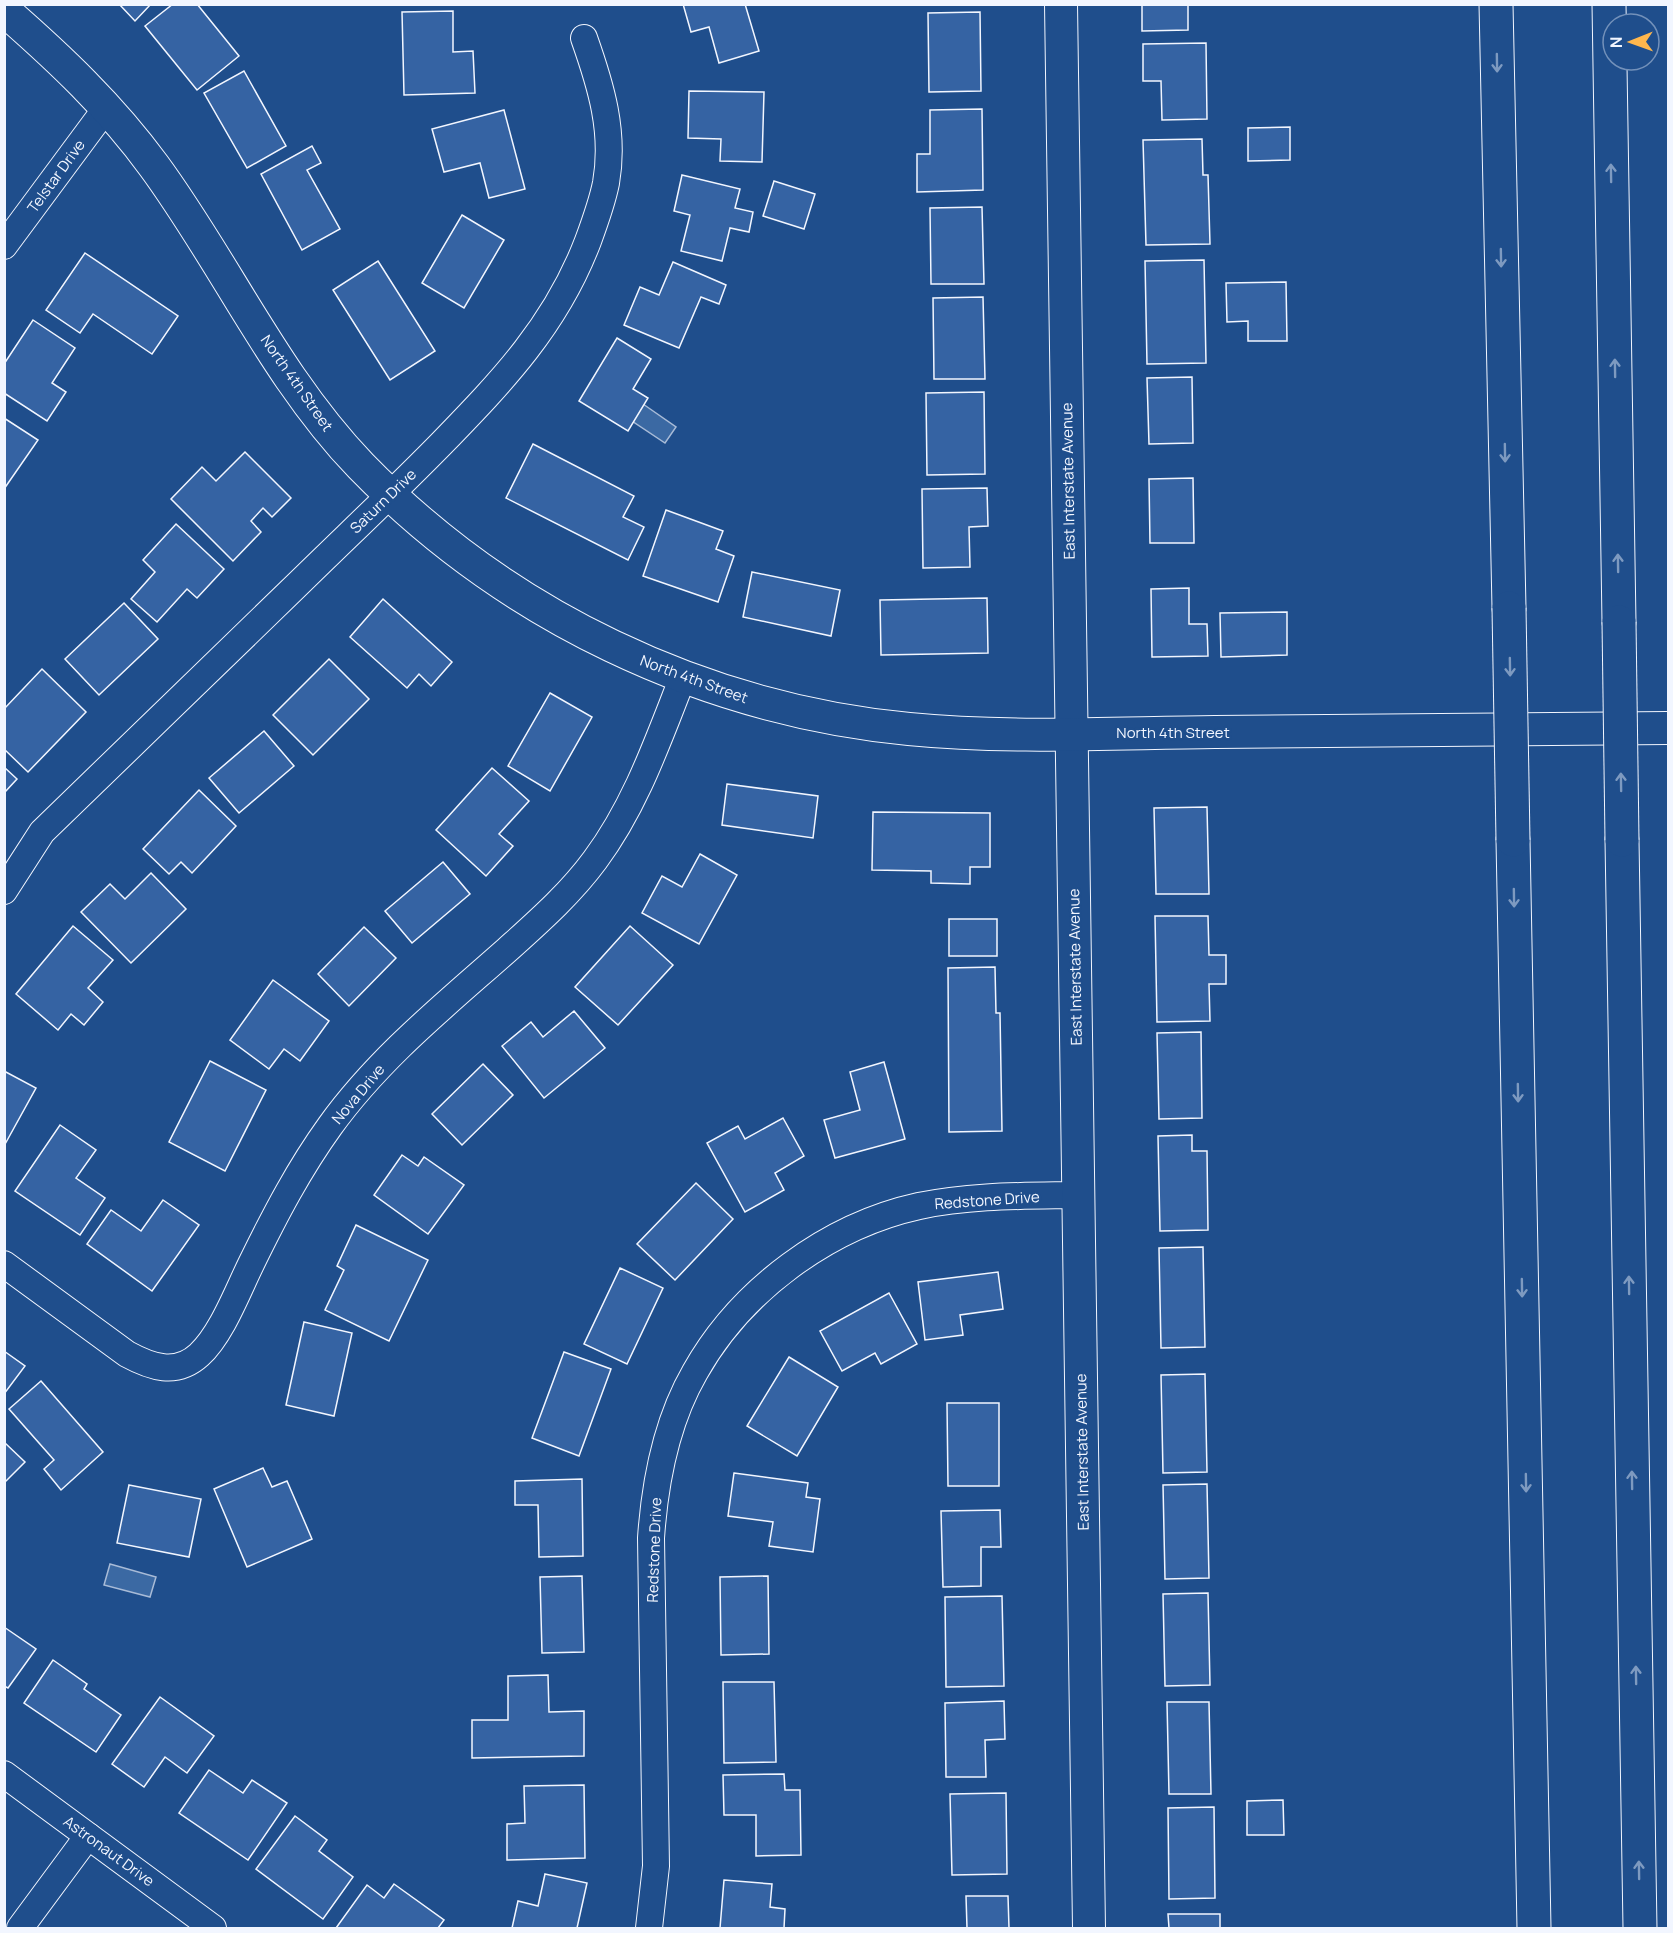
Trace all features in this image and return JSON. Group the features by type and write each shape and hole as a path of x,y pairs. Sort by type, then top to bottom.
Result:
{"highway":[{"path":"1496,4 1534,1929"},
{"path":"1609,4 1640,1929"}],"street":[{"name":"East Interstate Avenue","path":"1061,4 1089,1929"},
{"name":"North 4th Street","path":"4,10 107,107 133,137 172,192 283,368 357,462 390,495 462,555 504,586 597,639 683,677 763,704 815,716 947,732 1668,728"},
{"name":"Saturn Drive","path":"4,891 42,832 390,495 499,384 525,354 548,321 584,253 606,184 609,135 605,107 584,38"},
{"name":"Telstar Drive","path":"4,246 107,107"},
{"name":"Nova Drive","path":"4,1264 127,1354 143,1363 165,1368 184,1366 200,1354 223,1320 288,1192 351,1098 399,1048 543,918 594,862 616,830 634,797 683,677"},
{"name":"Redstone Drive","path":"649,1929 656,1866 651,1538 653,1507 666,1443 695,1372 728,1325 760,1291 817,1247 849,1229 881,1216 919,1206 956,1200 1078,1195"},
{"name":"Astronaut Drive","path":"4,1774 213,1929"},
{"path":"20,1929 88,1836"}],"water":[{"path":"643,404 676,427 665,443 632,421"},
{"path":"110,1564 156,1577 150,1597 104,1585"}],"building":[{"path":"119,4 151,4 135,21"},
{"path":"173,4 197,4 239,56 197,90 145,26"},
{"path":"683,4 745,4 759,51 719,63 709,27 691,32"},
{"path":"1142,4 1188,4 1188,30 1142,31"},
{"path":"453,11 453,52 473,51 475,93 404,95 402,12"},
{"path":"980,12 981,91 929,92 928,13"},
{"path":"1206,43 1207,119 1162,120 1161,81 1143,81 1143,44"},
{"path":"244,71 286,146 247,168 204,93"},
{"path":"689,91 764,92 762,162 720,161 721,139 688,138"},
{"path":"982,109 983,190 917,192 917,154 930,154 930,110"},
{"path":"504,110 525,189 489,198 480,163 444,172 432,129"},
{"path":"1290,127 1290,160 1248,161 1248,128"},
{"path":"1202,139 1203,175 1208,175 1210,244 1146,245 1143,140"},
{"path":"312,146 321,163 307,170 340,229 302,250 261,174"},
{"path":"682,175 740,189 735,208 753,212 749,232 730,228 722,261 681,251 690,215 674,211"},
{"path":"774,181 815,194 804,229 763,216"},
{"path":"982,207 984,284 931,284 930,208"},
{"path":"462,215 504,240 464,308 422,283"},
{"path":"85,253 178,316 152,354 93,314 80,333 46,310"},
{"path":"1204,260 1206,363 1147,364 1145,261"},
{"path":"378,261 435,351 390,380 333,290"},
{"path":"673,262 726,285 719,304 701,297 679,348 624,325 640,287 659,295"},
{"path":"1286,282 1287,341 1248,341 1248,321 1227,322 1226,283"},
{"path":"983,297 985,379 934,379 933,298"},
{"path":"33,320 75,348 52,383 66,392 47,421 4,393 4,364"},
{"path":"617,338 651,359 633,389 648,398 628,431 579,401"},
{"path":"1192,377 1193,443 1149,444 1147,378"},
{"path":"984,392 985,474 927,475 926,393"},
{"path":"4,418 38,440 4,489"},
{"path":"533,444 634,496 623,517 644,527 628,560 506,498"},
{"path":"245,452 291,498 272,517 263,508 251,521 261,532 233,561 171,499 202,467 216,481"},
{"path":"1193,478 1194,543 1150,543 1149,479"},
{"path":"987,488 988,526 969,527 970,567 923,568 922,489"},
{"path":"666,510 723,531 716,549 734,556 718,602 643,576"},
{"path":"176,524 224,569 197,598 187,589 157,622 131,599 155,572 143,560"},
{"path":"752,572 840,590 831,636 743,617"},
{"path":"1189,588 1189,624 1207,624 1208,656 1152,657 1151,589"},
{"path":"987,598 988,653 881,655 880,600"},
{"path":"383,599 452,662 431,686 419,674 407,688 350,637"},
{"path":"124,603 158,639 99,695 65,659"},
{"path":"1287,612 1287,655 1221,657 1220,613"},
{"path":"329,659 369,699 313,755 273,715"},
{"path":"42,669 86,712 28,772 4,749 4,709"},
{"path":"550,693 592,717 550,791 508,766"},
{"path":"264,731 294,766 239,813 209,778"},
{"path":"4,767 17,779 4,793"},
{"path":"492,768 529,801 499,834 513,846 486,876 436,830"},
{"path":"727,784 818,796 813,838 722,825"},
{"path":"199,790 236,826 192,873 181,862 169,874 143,849"},
{"path":"1207,807 1209,894 1156,894 1154,808"},
{"path":"873,812 990,813 990,867 970,867 970,884 931,883 931,871 872,870"},
{"path":"700,854 737,875 699,944 642,913 662,876 682,887"},
{"path":"443,862 470,894 412,943 385,911"},
{"path":"151,873 186,909 131,963 81,912 110,884 125,899"},
{"path":"1155,916 1208,916 1209,955 1226,955 1226,984 1209,984 1210,1021 1157,1022"},
{"path":"949,919 997,919 997,956 949,956"},
{"path":"73,926 113,960 88,988 103,1002 84,1025 71,1014 58,1030 16,994"},
{"path":"630,926 673,965 618,1025 575,987"},
{"path":"364,927 396,958 349,1006 318,974"},
{"path":"995,967 996,1013 1000,1013 1002,1131 949,1132 948,968"},
{"path":"273,980 329,1021 300,1061 284,1049 269,1069 230,1040"},
{"path":"574,1011 605,1048 544,1098 502,1046 531,1022 543,1037"},
{"path":"1201,1032 1202,1118 1159,1119 1157,1033"},
{"path":"210,1061 266,1090 225,1171 169,1142"},
{"path":"884,1062 905,1139 835,1158 824,1120 860,1110 850,1072"},
{"path":"483,1064 513,1095 462,1145 432,1114"},
{"path":"4,1071 36,1088 4,1146"},
{"path":"783,1118 804,1156 775,1173 784,1190 745,1212 707,1143 738,1126 745,1139"},
{"path":"60,1125 96,1150 76,1178 105,1198 80,1235 15,1191"},
{"path":"1192,1135 1192,1151 1207,1151 1208,1230 1160,1231 1158,1136"},
{"path":"402,1155 418,1166 424,1157 464,1185 428,1234 374,1195"},
{"path":"696,1183 733,1219 675,1280 637,1244"},
{"path":"163,1200 199,1225 152,1291 87,1244 111,1210 141,1231"},
{"path":"356,1225 428,1260 389,1341 325,1310 344,1270 337,1266"},
{"path":"1203,1247 1205,1347 1161,1348 1159,1248"},
{"path":"620,1268 663,1288 627,1364 584,1344"},
{"path":"998,1272 1003,1309 960,1315 963,1335 925,1340 918,1282"},
{"path":"889,1293 917,1344 881,1364 875,1353 842,1371 820,1331"},
{"path":"304,1322 352,1333 334,1416 286,1405"},
{"path":"4,1351 25,1366 4,1394"},
{"path":"564,1352 611,1369 579,1456 532,1438"},
{"path":"789,1357 838,1387 797,1456 747,1426"},
{"path":"1205,1374 1207,1472 1163,1473 1161,1375"},
{"path":"41,1381 103,1452 61,1490 44,1469 54,1460 9,1409"},
{"path":"947,1403 999,1403 999,1486 948,1486"},
{"path":"4,1442 25,1462 4,1483"},
{"path":"263,1468 272,1487 287,1481 312,1539 247,1567 214,1489"},
{"path":"734,1473 808,1483 806,1497 820,1499 813,1552 769,1546 773,1522 728,1516"},
{"path":"582,1479 583,1556 539,1557 538,1505 515,1505 515,1481"},
{"path":"1207,1484 1209,1578 1165,1579 1163,1485"},
{"path":"129,1485 201,1499 189,1557 117,1543"},
{"path":"1000,1510 1001,1547 981,1547 981,1586 943,1587 941,1511"},
{"path":"582,1576 584,1652 542,1653 540,1577"},
{"path":"768,1576 769,1654 721,1655 720,1577"},
{"path":"1208,1593 1210,1685 1165,1686 1163,1594"},
{"path":"1002,1596 1004,1686 946,1687 945,1597"},
{"path":"4,1627 36,1649 8,1688 4,1686"},
{"path":"53,1660 87,1684 84,1689 121,1715 96,1752 24,1703"},
{"path":"548,1675 549,1712 584,1711 584,1756 472,1758 472,1720 508,1720 508,1676"},
{"path":"723,1682 774,1682 776,1762 724,1763"},
{"path":"160,1697 214,1736 187,1773 165,1757 144,1787 112,1764"},
{"path":"1004,1701 1005,1739 985,1740 986,1777 946,1777 945,1703"},
{"path":"1167,1702 1209,1702 1211,1794 1169,1794"},
{"path":"209,1770 243,1793 252,1780 287,1803 248,1860 179,1813"},
{"path":"784,1774 785,1790 800,1790 801,1855 756,1856 756,1815 724,1815 723,1775"},
{"path":"584,1785 585,1858 507,1860 507,1824 525,1823 524,1786"},
{"path":"1006,1793 1007,1874 952,1875 950,1794"},
{"path":"1283,1800 1284,1835 1247,1835 1247,1801"},
{"path":"1214,1807 1215,1898 1169,1899 1168,1808"},
{"path":"295,1816 327,1840 319,1851 353,1877 323,1919 256,1869"},
{"path":"545,1874 587,1883 577,1928 512,1928 518,1901 538,1906"},
{"path":"724,1880 772,1884 770,1907 785,1909 784,1928 720,1928"},
{"path":"394,1884 444,1920 438,1928 336,1928 367,1885 384,1898"},
{"path":"966,1896 1008,1896 1009,1928 967,1928"},
{"path":"1168,1914 1220,1914 1220,1928 1169,1928"}]}
